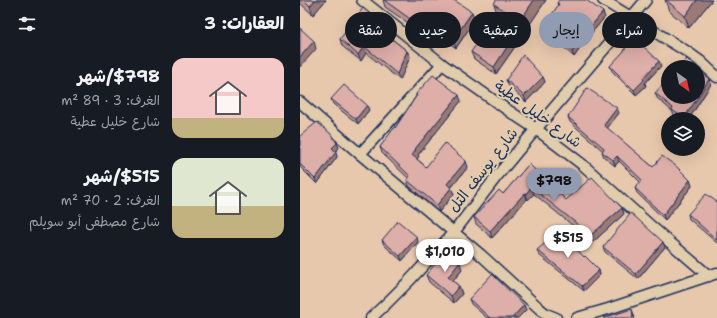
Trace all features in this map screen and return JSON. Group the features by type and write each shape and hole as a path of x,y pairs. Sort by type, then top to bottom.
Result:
{"street":[{"name":"شارع خليل عطية","path":"362,0 442,64 536,129 583,165 652,227 713,274"},
{"path":"603,0 624,12"},
{"name":"شارع يوسف التل","path":"635,12 646,0"},
{"path":"657,33 700,61 717,77"},
{"name":"شارع يوسف التل","path":"371,318 404,286 454,232 497,176 604,48"},
{"path":"360,154 442,64"},
{"path":"300,102 481,255 540,309 546,314 556,318"},
{"path":"577,318 713,274"}],"building":[{"path":"304,0 315,0 310,6"},
{"path":"384,0 454,0 472,12 469,12 469,16 461,28 461,12 405,12 405,15"},
{"path":"496,0 534,0 526,12 506,12 494,4"},
{"path":"559,0 586,0 603,12 594,23 594,12 554,12 559,4 557,3"},
{"path":"666,0 697,0 685,16"},
{"path":"363,8 368,12 360,12"},
{"path":"300,28 314,41 300,57"},
{"path":"345,32 345,43 340,39"},
{"path":"397,43 407,51 397,74 366,48 397,48"},
{"path":"350,48 363,48 358,55"},
{"path":"474,48 506,48 494,67 471,52"},
{"path":"568,48 575,48 572,52"},
{"path":"625,48 645,48 659,61 634,90 610,66"},
{"path":"523,55 543,77 524,96 506,80"},
{"path":"433,75 459,95 415,149 416,150 412,155 426,167 445,143 466,161 447,184 451,188 437,205 407,180 410,176 380,147 395,128 417,95 416,94"},
{"path":"705,75 709,79 705,86"},
{"path":"344,85 367,105 356,119 331,99"},
{"path":"661,87 661,98 655,93"},
{"path":"587,88 617,108 604,125 653,167 662,156 676,166 690,180 663,215 635,188 642,180 617,156 613,160 602,152 604,148 568,117"},
{"path":"668,104 693,104 688,112 675,112 672,110 673,108"},
{"path":"317,122 330,133 337,143 332,148 336,152 315,179 300,164 300,136"},
{"path":"529,164 566,200 592,177 622,208 591,235 531,187 490,231 474,217 499,190 503,194"},
{"path":"706,194 717,202 717,240 688,214"},
{"path":"631,213 663,242 636,274 603,247"},
{"path":"398,221 417,237 400,256 382,240"},
{"path":"558,232 599,270 582,286 537,250"},
{"path":"446,251 460,262 448,277 459,286 451,296 426,275"},
{"path":"492,274 524,305 512,318 490,318 469,299"},
{"path":"632,309 633,318 603,318"}]}
